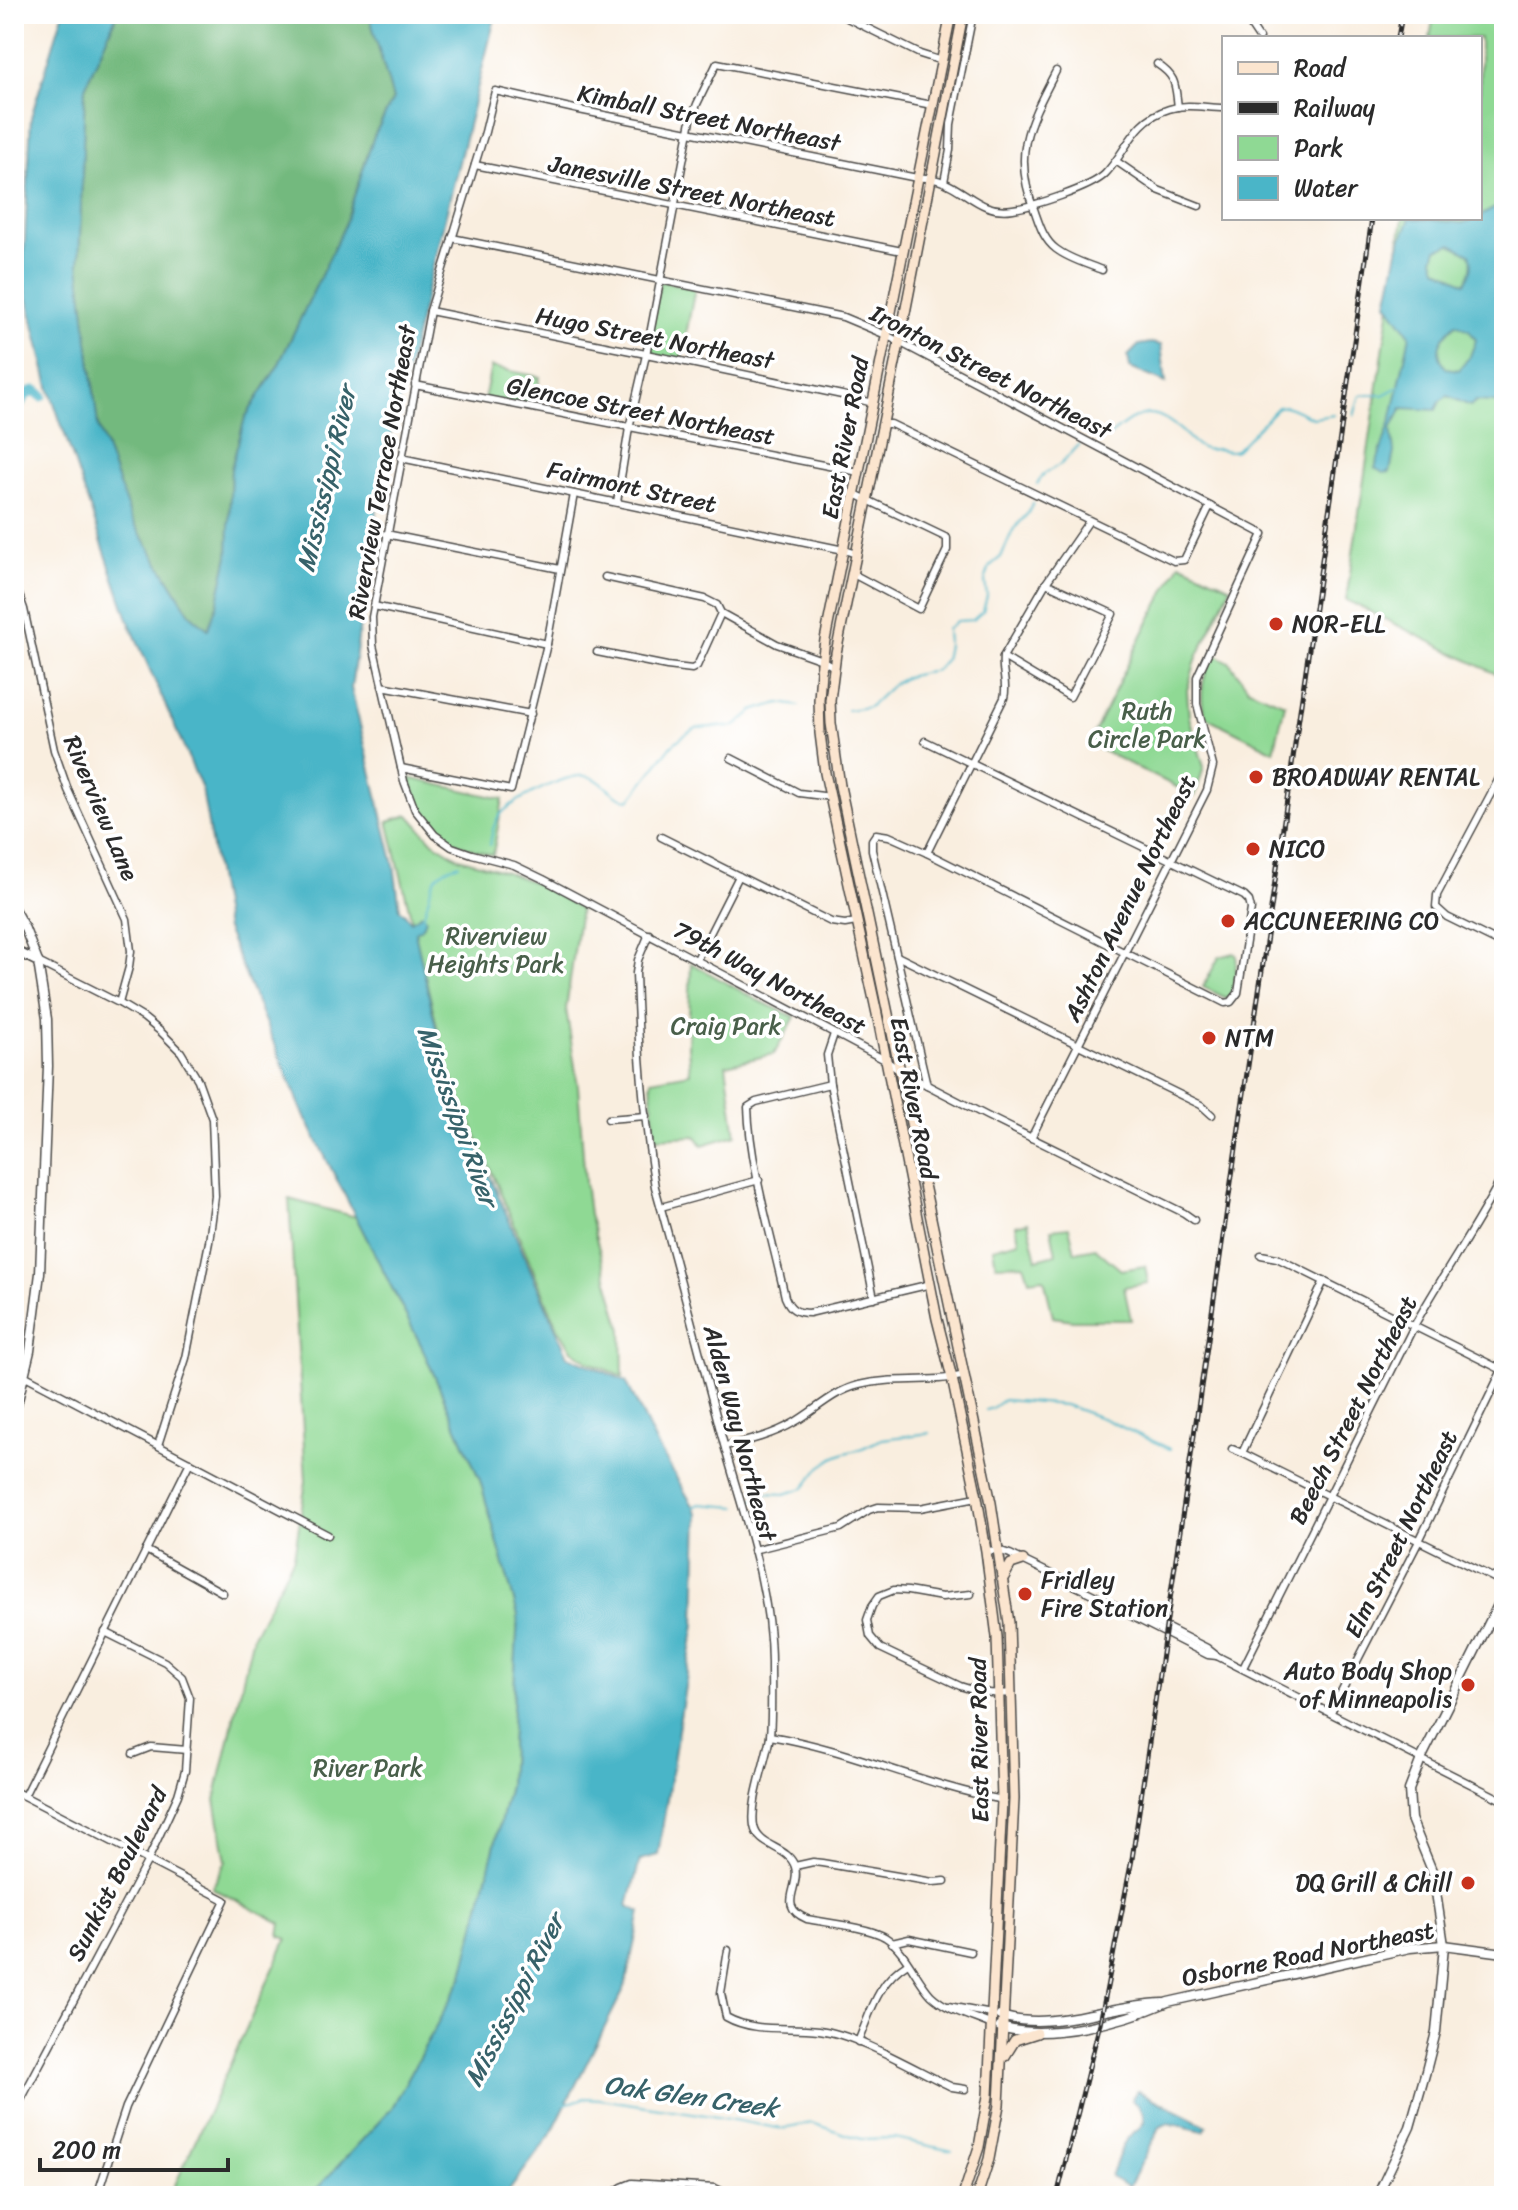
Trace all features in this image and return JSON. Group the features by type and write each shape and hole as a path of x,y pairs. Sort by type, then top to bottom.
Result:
{"main road":[{"name":"East River Road","path":"951,14 822,660 819,700 820,733 830,797 937,1319 977,1497 997,1637 1002,1800 992,2019 984,2120 963,2196"},
{"name":"East River Road","path":"963,14 830,700 842,795 991,1503 1009,1623 1014,1799 1002,2063 996,2128 977,2196"},
{"path":"1003,1580 1011,1564 1023,1560"},
{"path":"1002,2063 1015,2040 1037,2033"}],"street":[{"path":"839,14 920,54 953,66"},
{"path":"944,182 951,124 973,14"},
{"path":"1243,14 1258,36"},
{"path":"617,502 689,131 697,104 717,63 932,105"},
{"path":"1157,64 1174,80 1178,107"},
{"path":"1056,71 1034,114 1024,144 1023,172 1042,232 1055,248 1102,270"},
{"name":"Kimball Street Northeast","path":"495,91 917,178 931,177"},
{"name":"Riverview Terrace Northeast","path":"452,847 435,835 415,810 401,768 371,632 386,534 430,311 495,91"},
{"path":"931,177 955,187 979,205 990,209 1032,205 1103,176 1136,129 1156,114 1192,105 1222,108"},
{"path":"1116,161 1158,190 1199,206"},
{"name":"Janesville Street Northeast","path":"475,165 902,251"},
{"name":"Ironton Street Northeast","path":"452,238 843,317 886,335 1263,534"},
{"name":"Hugo Street Northeast","path":"430,311 873,403"},
{"name":"Glencoe Street Northeast","path":"415,385 859,472"},
{"path":"883,424 891,424 1174,561 1184,560 1210,506"},
{"name":"Fairmont Street","path":"401,458 856,554"},
{"path":"401,768 511,790 547,644 574,494"},
{"path":"853,574 919,609 947,550 947,538 855,494"},
{"path":"927,853 1007,689 1003,657 1046,583 1089,521"},
{"path":"386,534 560,569"},
{"name":"Ashton Avenue Northeast","path":"1031,1138 1207,790 1213,766 1197,704 1197,677 1263,534"},
{"path":"605,577 705,599 717,605 721,613 777,644 834,667"},
{"name":"Riverview Lane","path":"14,581 24,609 54,750 68,790 127,919 130,959 119,1003"},
{"path":"1003,657 1070,697 1113,614 1046,583"},
{"path":"374,606 547,644"},
{"path":"597,652 692,669 697,666 721,613"},
{"path":"382,686 531,714"},
{"path":"925,741 1244,896 1251,909 1238,993 1231,1002 1221,1001 927,853 889,836 876,834 872,840 872,850 927,1085"},
{"path":"731,758 799,793 830,797 842,795"},
{"path":"1504,769 1437,895 1436,907 1447,917 1504,945"},
{"path":"661,837 831,922 856,922"},
{"name":"79th Way Northeast","path":"452,847 514,865 697,959 900,1071 1194,1220"},
{"path":"697,959 739,876"},
{"path":"14,910 14,925"},
{"path":"14,910 38,962 48,1042 37,1308 14,1417"},
{"name":"Alden Way Northeast","path":"649,934 636,973 651,1166 766,1600 770,1630 770,1736 754,1825 762,1840 788,1855 795,1866"},
{"path":"14,950 144,1018 181,1052 198,1080 212,1119 215,1196 209,1242 186,1358 158,1445"},
{"path":"897,956 1201,1105 1212,1115"},
{"path":"834,1034 827,1055 830,1084 874,1298"},
{"path":"830,1084 756,1102 748,1107 748,1124 759,1180 789,1306 798,1313 809,1313 931,1284"},
{"path":"608,1119 646,1116"},
{"name":"Beech Street Northeast","path":"1243,1668 1414,1326 1482,1216 1504,1173"},
{"path":"661,1207 759,1180"},
{"path":"1261,1255 1277,1258 1503,1371"},
{"path":"1242,1453 1324,1281"},
{"path":"14,1370 328,1535"},
{"name":"Elm Street Northeast","path":"1331,1712 1503,1371"},
{"path":"725,1446 776,1432 831,1397 858,1385 965,1375"},
{"path":"1232,1449 1504,1583"},
{"path":"24,1796 190,1462"},
{"path":"753,1550 841,1528 878,1507 920,1508 977,1497"},
{"path":"146,1550 223,1593"},
{"path":"986,1551 998,1550 1023,1560 1127,1611 1134,1611 1504,1801"},
{"path":"971,1594 942,1597 894,1590 879,1596 867,1620 870,1636 880,1648 972,1691 1011,1693"},
{"path":"1377,2196 1410,2127 1426,2071 1436,2032 1444,1945 1433,1873 1411,1819 1409,1790 1421,1759 1504,1593"},
{"name":"Sunkist Boulevard","path":"14,2113 148,1860 182,1783 190,1683 165,1662 105,1632"},
{"path":"770,1736 813,1744 1002,1800 1014,1799"},
{"path":"133,1754 151,1747 187,1750"},
{"path":"14,1791 225,1900 126,2107 97,2196"},
{"path":"945,1881 933,1882 822,1863 795,1866 792,1906 807,1919 878,1934 892,1943 936,2000 963,2015 992,2019"},
{"path":"892,1943 909,1939 971,1952"},
{"name":"Osborne Road Northeast","path":"1004,2023 1051,2022 1146,2003 1168,2002 1410,1948 1444,1945 1504,1953"},
{"path":"728,1950 721,1993 726,2017 736,2023 820,2030 858,2042 952,2087 965,2089"},
{"path":"858,2042 884,1983 908,1963"},
{"name":"Osborne Road Northeast","path":"992,2019 1037,2033 1078,2028 1148,2011 1168,2002"},
{"path":"609,2196 632,2183 715,2188 730,2195 745,2196"}],"green space":[{"path":"117,14 369,14 393,99 374,136 344,227 278,366 245,418 231,469 228,556 208,630 190,614 131,518 98,426 79,265 85,87"},
{"path":"1434,14 1504,14 1504,678 1346,600 1403,220 1482,220 1482,36 1430,36"},
{"path":"660,281 695,288 681,361 646,355"},
{"path":"491,367 540,377 533,408 484,399"},
{"name":"Ruth Circle Park","path":"1180,563 1231,587 1197,657 1187,690 1189,717 1204,767 1195,796 1089,744"},
{"path":"1213,653 1229,662 1249,689 1285,704 1274,751 1206,717 1202,701 1203,685"},
{"path":"409,778 503,799 493,855 461,845 439,830 422,808"},
{"name":"Riverview Heights Park","path":"409,815 433,842 459,858 545,887 580,909 566,1009 578,1086 589,1214 622,1330 623,1377 589,1362 572,1350 557,1326 446,1064 388,821"},
{"path":"1234,953 1237,956 1233,994 1226,998 1203,987 1219,957"},
{"name":"Craig Park","path":"691,963 757,1000 795,1017 774,1054 726,1065 736,1135 702,1145 696,1136 655,1138 651,1080 690,1073"},
{"name":"River Park","path":"289,1199 356,1217 421,1345 480,1480 518,1615 509,1786 463,1976 392,2108 311,2196 170,2196 287,1939 279,1936 281,1923 212,1888 226,1861 215,1800 253,1635 294,1557 306,1481"},
{"path":"1028,1222 1037,1259 1056,1254 1051,1229 1069,1227 1075,1252 1095,1248 1121,1270 1145,1266 1148,1283 1124,1287 1131,1320 1053,1317 1044,1278 1029,1280 1024,1264 996,1265 993,1248 1019,1241 1016,1225"}],"water":[{"name":"Mississippi River","path":"63,14 117,14 85,87 79,265 98,426 131,518 190,614 208,629 228,556 231,469 245,418 278,366 344,227 374,136 393,99 369,14 496,14 382,470 351,688 394,865 400,909 411,921 422,914 426,919 423,927 415,932 447,1077 568,1356 626,1381 657,1445 698,1514 695,1624 658,1855 640,1860 628,1906 641,1912 625,1987 551,2134 505,2196 310,2196 392,2108 463,1976 509,1786 518,1615 480,1480 421,1345 304,1115 226,929 202,789 129,622 50,391 23,279 31,117"},
{"path":"1504,203 1504,403 1476,401 1470,406 1448,396 1440,401 1436,410 1402,408 1391,429 1394,452 1390,472 1383,473 1375,468 1392,417 1410,335 1387,303 1399,246 1409,220 1462,223 1482,220 1482,215","holes":["1451,244 1470,254 1471,269 1465,283 1437,268 1434,258 1437,249","1456,324 1469,330 1476,340 1470,356 1459,370 1446,368 1439,349 1446,334"]},
{"path":"1139,345 1161,345 1166,383 1130,368 1128,356"},
{"path":"1138,2091 1207,2126 1204,2131 1168,2123 1160,2127 1129,2187 1111,2177 1126,2140 1143,2123 1141,2109 1132,2101"}],"waterway":[{"path":"1354,416 1360,395 1383,395 1400,386"},
{"path":"14,416 28,394 36,391 42,396"},
{"path":"1091,434 1108,437 1138,416 1155,415 1174,424 1199,447 1231,451 1236,450 1278,407 1286,406 1313,418 1334,415"},
{"path":"1037,484 1045,473 1061,464 1079,445"},
{"path":"847,710 869,707 893,684 906,677 936,670 945,660 947,629 957,621 973,620 983,611 987,596 985,581 990,566 1001,557 1013,530 1033,503"},
{"path":"490,845 494,825 500,815 540,789 566,779 586,776 630,800 672,745 696,728 736,726 753,711 779,703 799,706"},
{"path":"422,918 435,879 440,873 459,864"},
{"path":"986,1410 1003,1400 1065,1405 1170,1449"},
{"path":"752,1502 762,1493 785,1494 804,1488 820,1467 845,1453 882,1439 930,1433"},
{"path":"691,1508 700,1504 737,1507"},
{"name":"Oak Glen Creek","path":"565,2104 585,2098 600,2099 783,2129 812,2123 861,2139 895,2138 952,2151"}],"railway":[{"path":"1398,36 1402,14"},
{"path":"1057,2196 1100,2023 1132,1859 1372,220"}],"place":[{"name":"NOR-ELL","path":"1276,624"},
{"name":"BROADWAY RENTAL","path":"1256,777"},
{"name":"NICO","path":"1253,849"},
{"name":"ACCUNEERING CO","path":"1228,921"},
{"name":"NTM","path":"1209,1038"},
{"name":"Fridley Fire Station","path":"1025,1594"},
{"name":"Auto Body Shop of Minneapolis","path":"1468,1685"},
{"name":"DQ Grill & Chill","path":"1468,1883"}]}
